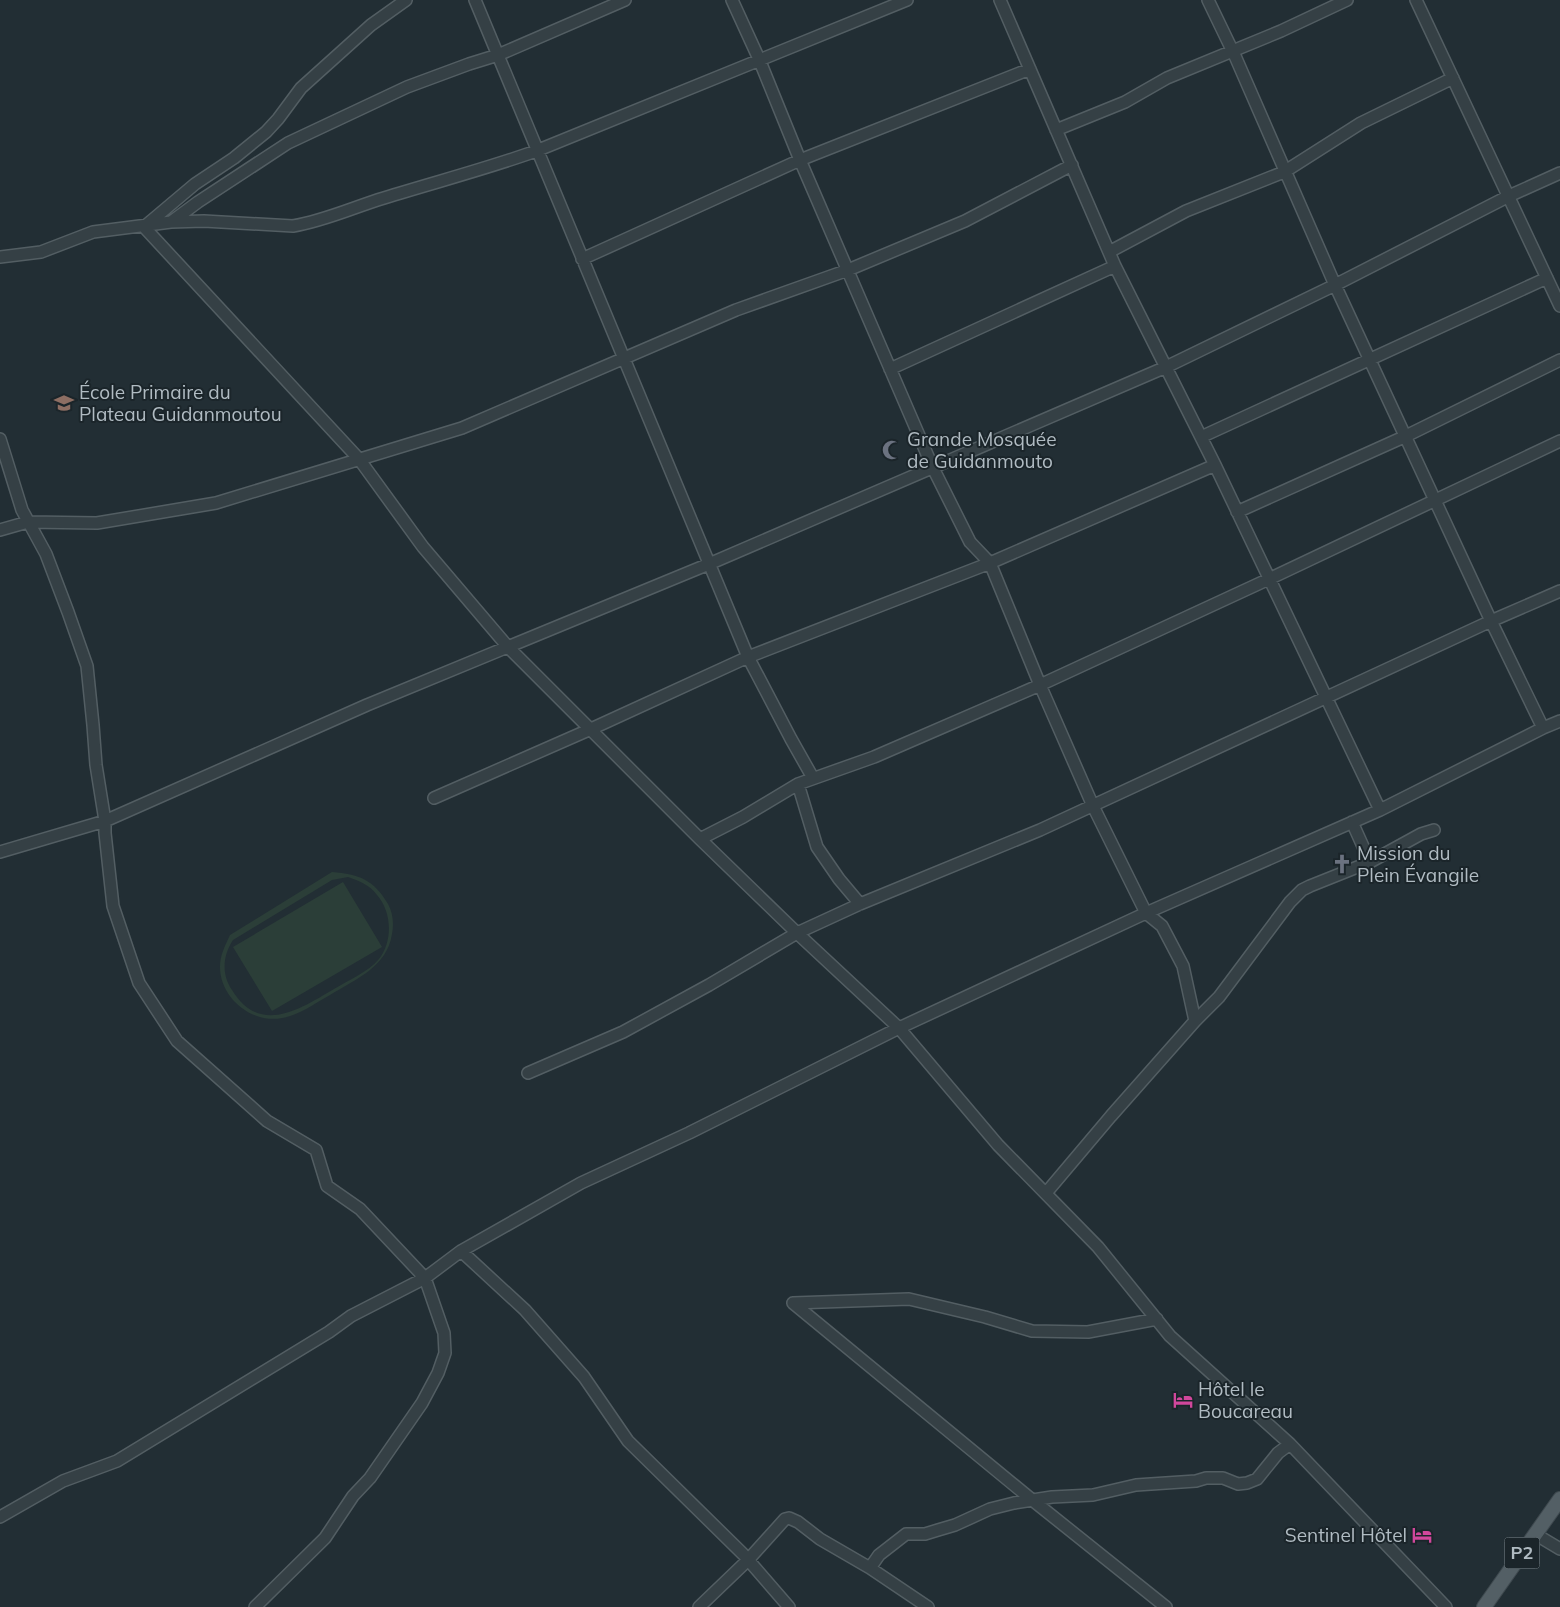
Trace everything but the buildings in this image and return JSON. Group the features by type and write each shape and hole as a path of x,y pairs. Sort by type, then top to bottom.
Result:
{"main road":[{"name":"P2","path":"1484,1607 1560,1500"}],"street":[{"path":"144,227 195,184 234,158 266,132 301,88 371,25 406,0"},
{"path":"475,0 536,151 748,657 813,778"},
{"path":"172,222 198,202 288,143 406,87 498,55 625,0"},
{"path":"732,0 759,59 800,160 933,468 970,542 990,562 1040,685 1093,806 1146,913 1162,926 1183,966 1195,1021"},
{"path":"0,257 41,252 93,232 172,222 204,221 293,226 306,224 398,193 499,164 536,151 906,0"},
{"path":"1000,0 1115,266 1215,465 1380,810"},
{"path":"1208,0 1335,284 1491,621 1543,728"},
{"path":"1056,130 1125,102 1167,78 1281,31 1347,0"},
{"path":"1416,0 1560,306"},
{"path":"582,259 800,160 1030,69"},
{"path":"1109,252 1186,211 1284,172 1361,124 1453,78"},
{"path":"0,530 28,522 97,523 216,503 462,428 736,310 848,270 965,221 1072,166"},
{"path":"0,852 105,821 367,705 709,564 1166,367 1509,196 1560,173"},
{"path":"144,227 359,459 423,548 508,647 797,934 899,1028 998,1145 1098,1247 1170,1336 1290,1444 1446,1607"},
{"path":"890,369 1115,266"},
{"path":"1201,437 1547,278"},
{"path":"1237,512 1406,436 1560,360"},
{"path":"0,439 22,510 46,554 87,666 96,765 105,821 113,906 140,983 177,1041 267,1121 316,1150 327,1186 360,1208 425,1278 444,1332 445,1353 438,1373 422,1403 370,1478 353,1496 325,1538 255,1607"},
{"path":"700,839 743,817 798,784 874,757 1040,685 1436,501 1560,441"},
{"path":"434,798 591,730 748,657 990,562 1215,465"},
{"path":"528,1073 623,1032 797,934 860,904 1040,830 1491,621 1560,591"},
{"path":"1545,598 1560,601"},
{"path":"0,1517 62,1481 117,1461 329,1332 352,1316 425,1278 460,1251 581,1183 689,1133 899,1028 1146,913 1380,810 1560,721"},
{"path":"798,784 817,847 839,879 860,904"},
{"path":"1352,822 1370,862"},
{"path":"1046,1193 1195,1021 1219,997 1290,902 1302,890 1370,862 1421,834 1434,830"},
{"path":"460,1251 525,1310 584,1377 628,1441 653,1467 680,1490 748,1560 789,1607"},
{"path":"1157,1319 1088,1332 1032,1331 985,1317 909,1299 793,1303 1031,1499 1166,1607"},
{"path":"870,1568 879,1555 906,1534 925,1534 955,1525 990,1509 1031,1499 1093,1495 1136,1485 1196,1481 1206,1478 1223,1478 1238,1484 1247,1483 1257,1479 1278,1453 1290,1444"},
{"path":"699,1607 748,1560 785,1519 789,1518 798,1522 820,1539 870,1568 928,1607"},
{"path":"1535,1534 1560,1549"}],"green space":[{"path":"332,872 350,874 371,884 383,896 393,919 393,930 389,945 377,964 360,977 307,1008 282,1018 271,1019 249,1013 225,989 221,978 220,963 230,935","holes":["348,877 371,889 386,910 389,927 387,944 379,959 358,976 294,1010 268,1015 255,1012 243,1004 228,984 226,978 225,958 233,940 332,880"]},
{"path":"343,882 382,947 272,1011 233,947"}],"place":[{"name":"École Primaire du Plateau Guidanmoutou","path":"64,403"},
{"name":"Grande Mosquée de Guidanmouto","path":"892,450"},
{"name":"Mission du Plein Évangile","path":"1342,864"},
{"name":"Hôtel le Boucareau","path":"1183,1400"},
{"name":"Sentinel Hôtel","path":"1422,1535"}]}
